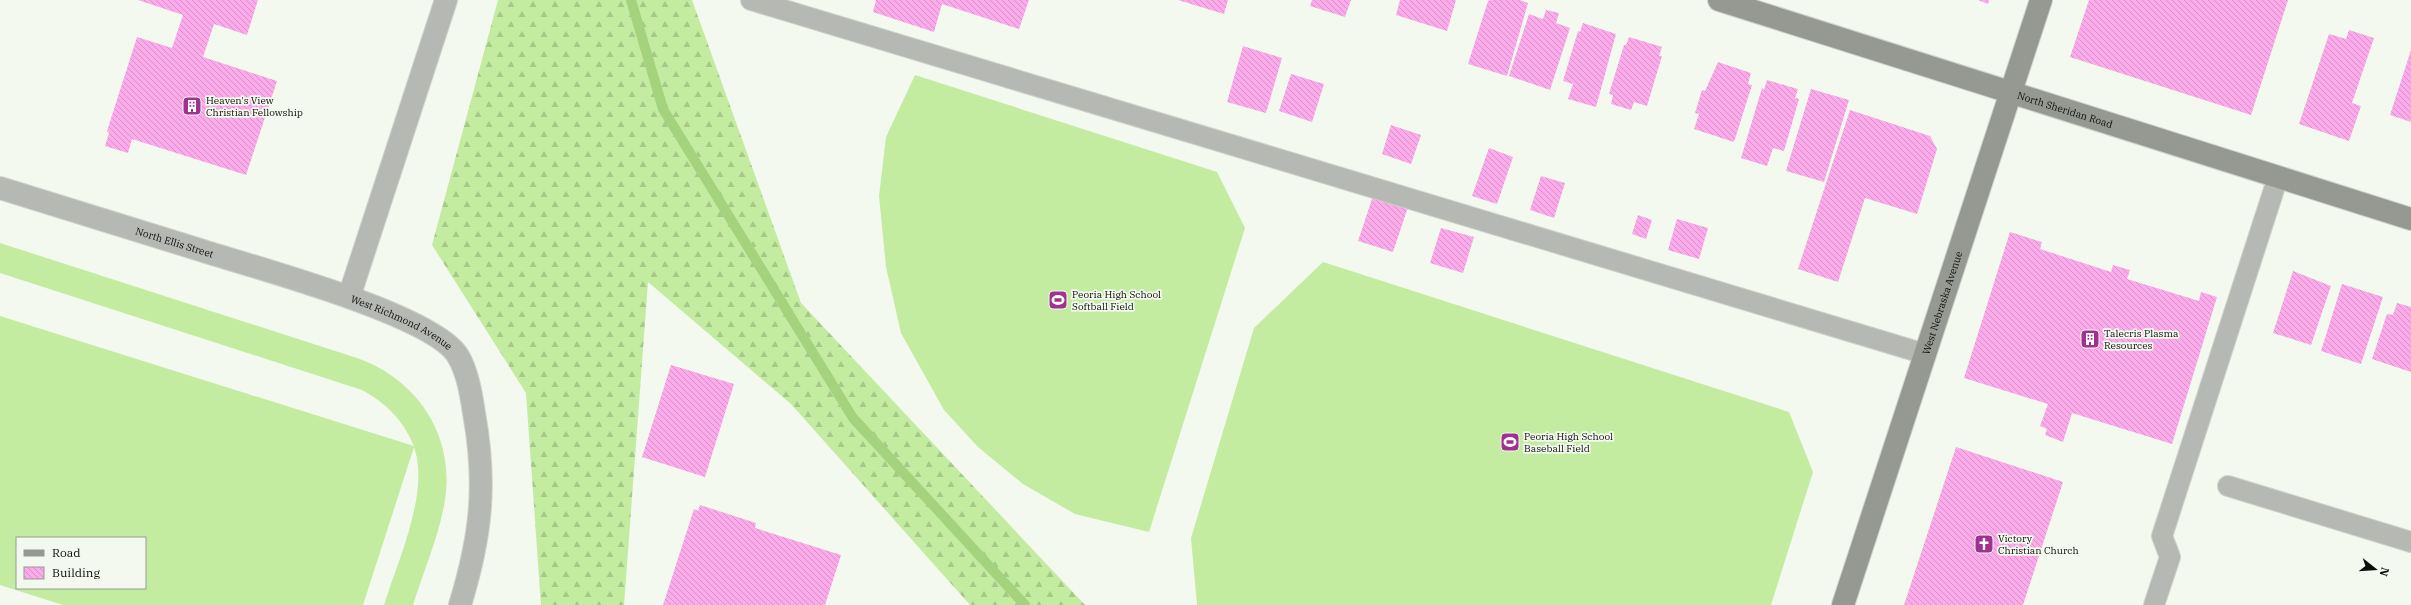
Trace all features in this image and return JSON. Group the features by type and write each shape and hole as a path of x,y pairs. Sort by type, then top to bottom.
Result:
{"main road":[{"name":"North Sheridan Road","path":"1719,0 2011,91 2411,219"},
{"name":"West Nebraska Avenue","path":"1843,605 2041,0"}],"street":[{"name":"West Richmond Avenue","path":"446,0 349,297 430,332 444,341 458,355 466,372 481,449 482,491 480,526 475,554 460,605"},
{"name":"North Ellis Street","path":"0,188 349,297"}],"lane":[{"path":"751,0 790,6 1925,354"},
{"path":"2154,605 2170,557 2162,536 2278,176"},
{"path":"2228,486 2411,542"}],"green space":[{"path":"498,0 692,0 801,303 1085,605 970,605 791,404 648,282 624,605 541,605 526,393 432,245"},
{"name":"Peoria High School Softball Field","path":"915,75 1217,172 1245,228 1149,532 1075,514 1023,484 978,447 944,410 901,333 886,267 879,196 886,137"},
{"path":"0,243 357,358 378,367 397,380 414,395 427,412 437,432 444,453 447,476 443,513 413,605 384,605 404,547 415,505 418,484 418,465 414,447 363,605 63,605 0,585 0,316 414,446 405,428 393,413 371,395 362,390 0,273"},
{"name":"Peoria High School Baseball Field","path":"1323,262 1789,412 1813,472 1771,605 1197,605 1191,538 1254,328"}],"building":[{"name":"Heaven's View Christian Fellowship","path":"138,0 258,0 247,35 214,24 203,57 277,81 246,175 132,139 128,153 105,146 109,133 107,131 137,37 172,48 183,15"},
{"path":"876,0 1029,0 1019,29 942,4 934,32 873,12"},
{"path":"1178,0 1228,0 1224,14"},
{"path":"1312,0 1351,0 1345,17 1310,6"},
{"path":"1400,0 1456,0 1447,31 1396,15"},
{"path":"1520,0 1528,3 1507,76 1468,64 1488,1"},
{"path":"1978,0 1989,0 1988,4"},
{"path":"2089,0 2288,0 2251,115 2070,57"},
{"path":"1546,10 1559,13 1556,23 1570,28 1550,90 1509,76 1529,14 1543,19"},
{"path":"1583,23 1616,34 1596,107 1568,99 1573,84 1563,81 1578,31 1580,32"},
{"path":"2349,30 2374,38 2352,103 2361,106 2349,141 2299,124 2329,34 2346,39"},
{"path":"1629,37 1662,47 1659,56 1662,56 1647,106 1634,102 1631,110 1611,104 1613,95 1609,94 1624,45 1626,45"},
{"path":"1243,46 1282,58 1266,113 1227,102"},
{"path":"2411,50 2411,122 2390,115"},
{"path":"1718,62 1751,73 1748,84 1752,85 1734,142 1694,129 1699,114 1695,113 1702,90 1705,91"},
{"path":"1291,74 1324,84 1312,122 1279,111"},
{"path":"1767,80 1798,89 1795,98 1799,99 1784,151 1773,148 1767,166 1741,158 1762,88 1764,90"},
{"path":"1811,89 1849,100 1824,182 1786,171"},
{"path":"1850,110 1930,136 1937,149 1917,214 1865,198 1838,282 1798,269"},
{"path":"1391,125 1421,135 1411,164 1382,154"},
{"path":"1489,148 1513,157 1497,204 1472,196"},
{"path":"1541,176 1565,183 1554,218 1530,210"},
{"path":"1373,196 1408,207 1393,252 1358,241"},
{"path":"1638,215 1652,220 1646,239 1632,234"},
{"path":"1677,219 1708,228 1699,259 1668,250"},
{"path":"1441,228 1474,237 1463,273 1430,263"},
{"name":"Talecris Plasma Resources","path":"2010,232 2042,242 2040,249 2111,272 2113,265 2130,270 2127,279 2199,301 2201,292 2217,297 2172,444 2072,413 2063,442 2045,435 2047,429 2040,426 2048,404 1964,378"},
{"path":"2293,271 2331,286 2311,345 2273,333"},
{"path":"2342,284 2383,297 2361,364 2321,351"},
{"path":"2397,303 2411,307 2411,372 2372,359 2387,314 2393,315"},
{"path":"671,365 734,384 705,477 642,457"},
{"name":"Victory Christian Church","path":"1956,447 2063,482 2023,605 1904,605"},
{"path":"700,505 756,523 755,528 841,555 825,605 663,605 694,509 698,511"}],"waterway":[{"path":"631,0 663,109 853,418 1025,605"}],"place":[{"name":"Heaven's View Christian Fellowship","path":"192,106"},
{"name":"Peoria High School Softball Field","path":"1058,300"},
{"name":"Talecris Plasma Resources","path":"2090,339"},
{"name":"Peoria High School Baseball Field","path":"1510,442"},
{"name":"Victory Christian Church","path":"1984,544"}]}
